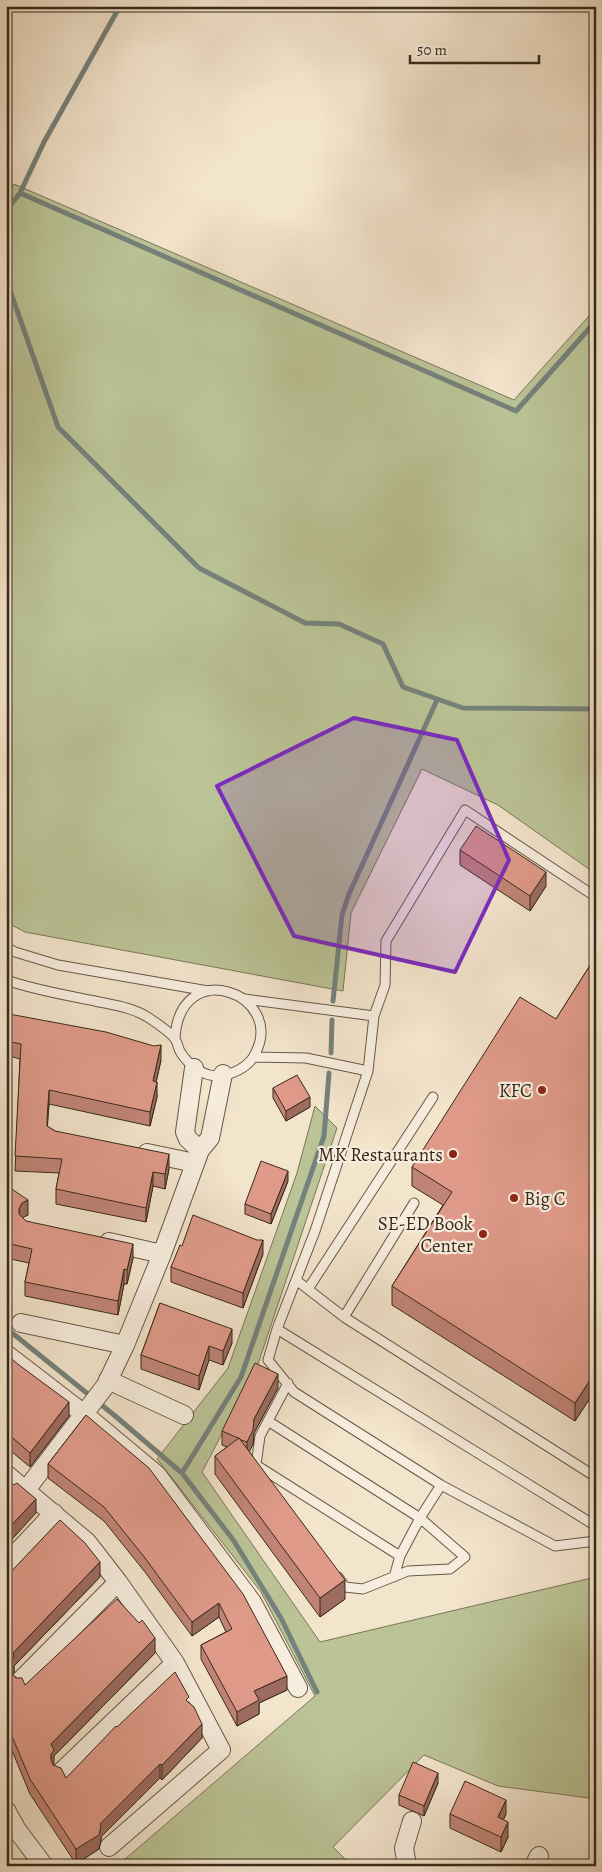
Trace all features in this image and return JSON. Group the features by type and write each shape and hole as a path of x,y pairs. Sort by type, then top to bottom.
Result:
{"street":[{"path":"194,1068 185,1132 197,1157"},
{"path":"26,1490 107,1383 125,1345 162,1254 197,1157 210,1138 223,1074"},
{"path":"130,1150 197,1157"},
{"path":"177,1212 196,1219"},
{"path":"96,1240 162,1254"},
{"path":"143,1300 161,1307"},
{"path":"21,1323 125,1345"},
{"path":"6,1354 87,1410 157,1475 252,1602 298,1688"},
{"path":"107,1383 184,1414"},
{"path":"6,1474 87,1542 175,1662 221,1750 109,1847"},
{"path":"6,1564 54,1513"},
{"path":"19,1682 118,1582"},
{"path":"61,1772 175,1662"},
{"path":"6,1810 11,1830 44,1866"},
{"path":"406,1866 404,1848 412,1821"}],"lane":[{"path":"596,897 465,810 386,941 385,985 374,1016 368,1072 315,1231 277,1329 268,1360 294,1392 441,1485 555,1546 596,1541"},
{"path":"6,947 15,952 58,965 209,991 223,990 237,994 245,999 258,1015 261,1035 258,1048 254,1057 238,1071 218,1076 203,1073 194,1068 180,1052 175,1039 176,1023 179,1014 189,1001 209,991"},
{"path":"6,980 25,986 128,1008 148,1017 175,1039"},
{"path":"245,999 374,1016"},
{"path":"254,1057 306,1058 368,1072"},
{"path":"308,1289 433,1097"},
{"path":"344,1317 414,1203"},
{"path":"296,1280 344,1317 596,1476"},
{"path":"277,1329 596,1526"},
{"path":"273,1488 256,1465 260,1436 288,1383"},
{"path":"268,1421 420,1518 464,1558 450,1569 408,1571 362,1589 345,1587 334,1572"},
{"path":"256,1465 400,1556"},
{"path":"394,1577 400,1556 420,1518 441,1485"}],"highlighted area":[{"path":"354,718 457,740 509,860 455,972 294,936 217,786"}],"green space":[{"path":"14,184 514,400 596,308 596,874 498,805 422,769 351,913 343,991 25,932 6,922 6,199"},
{"path":"315,1106 337,1128 257,1367 202,1472 320,1642 596,1577 596,1799 498,1786 424,1755 333,1847 352,1866 117,1866 315,1696 261,1592 157,1459 228,1368 297,1173"}],"building":[{"path":"476,826 546,872 530,896 460,850"},
{"name":"Big C","path":"596,956 596,1371 575,1403 392,1286 452,1192 412,1167 520,997 556,1019"},
{"path":"9,1014 106,1032 154,1046 161,1045 153,1081 157,1082 150,1112 49,1090 47,1126 55,1131 169,1154 165,1174 153,1172 146,1208 56,1189 62,1159 15,1156 21,1044 6,1041 6,1025"},
{"path":"297,1075 310,1097 286,1111 273,1088"},
{"path":"261,1161 288,1171 271,1214 245,1204"},
{"path":"6,1185 28,1200 22,1203 19,1209 19,1214 26,1221 133,1244 127,1270 124,1269 118,1301 25,1282 32,1249 6,1243"},
{"path":"193,1215 257,1240 263,1240 243,1293 171,1267 180,1245 182,1246"},
{"path":"160,1303 232,1329 223,1351 209,1346 199,1376 141,1355"},
{"path":"6,1354 69,1402 30,1453 6,1432"},
{"path":"255,1363 278,1374 254,1419 253,1430 247,1442 222,1431"},
{"path":"86,1415 149,1468 243,1594 287,1676 254,1691 259,1700 237,1712 201,1645 232,1629 219,1603 192,1622 145,1558 104,1507 48,1464"},
{"path":"239,1438 345,1580 320,1598 215,1456"},
{"path":"6,1477 14,1485 17,1483 36,1499 6,1531"},
{"path":"60,1520 85,1543 100,1562 13,1653 14,1657 9,1665 9,1671 16,1678 22,1678 25,1685 117,1599 139,1623 142,1620 155,1638 51,1744 54,1750 51,1754 53,1765 61,1768 66,1778 116,1726 175,1672 189,1697 186,1700 194,1707 202,1724 100,1824 99,1835 76,1849 30,1779 6,1722 6,1577"},
{"path":"413,1762 438,1773 424,1806 399,1795"},
{"path":"465,1781 506,1800 498,1817 508,1822 501,1837 450,1814"}],"waterway":[{"path":"6,211 20,193 44,142 120,6"},
{"path":"20,193 516,411 596,321"},
{"path":"6,279 58,427 199,568 305,623 339,624 383,644 403,687 463,708 596,709"},
{"path":"333,1001 342,915 349,894 437,700"},
{"path":"331,1053 332,1020"},
{"path":"182,1473 241,1377 324,1136 329,1073"},
{"path":"6,1328 114,1415 182,1473 234,1541 281,1618 317,1692"}],"place":[{"name":"KFC","path":"542,1090"},
{"name":"MK Restaurants","path":"453,1154"},
{"name":"Big C","path":"514,1198"},
{"name":"SE-ED Book Center","path":"483,1234"}]}
